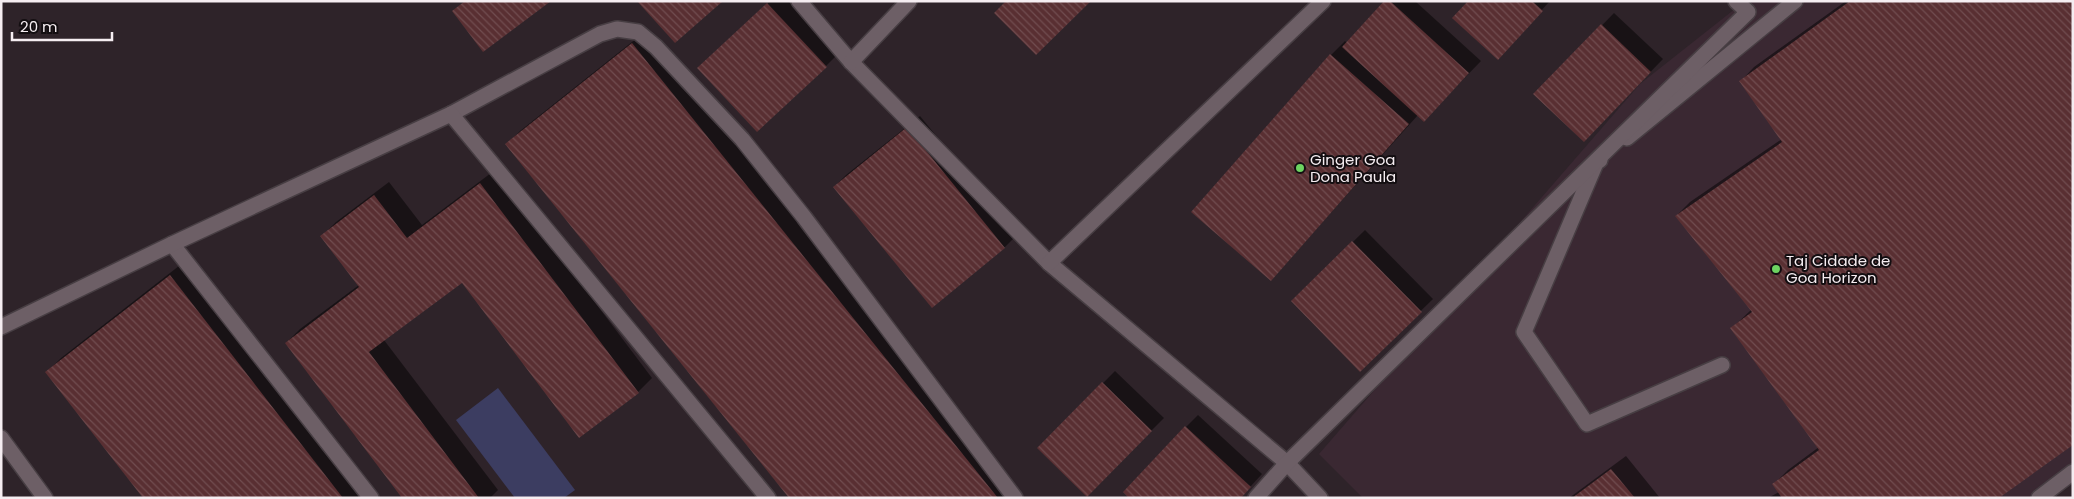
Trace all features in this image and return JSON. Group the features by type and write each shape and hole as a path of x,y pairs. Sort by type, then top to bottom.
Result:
{"street":[{"path":"799,1 851,62 1049,263 1287,463 1320,498"},
{"path":"851,62 909,1"},
{"path":"1049,263 1323,1"},
{"path":"1256,498 1287,463 1748,12 1736,1"},
{"path":"1722,365 1587,424 1524,332 1596,163 1795,1"},
{"path":"1,327 172,244 450,114 600,34 617,29 638,32 656,47 742,139 804,217 1015,498"},
{"path":"450,114 768,498"},
{"path":"172,244 371,498"},
{"path":"1,438 45,498"},
{"path":"2039,498 2073,472"}],"shaded area":[{"name":"Taj Cidade de Goa Horizon","path":"1745,1 2073,1 2073,480 2045,498 1363,498 1319,454 1640,84"}],"water":[{"path":"498,388 575,490 564,498 515,498 456,420"}],"building":[{"path":"465,1 551,1 483,52 452,11"},
{"path":"637,1 723,1 675,43"},
{"path":"1006,1 1091,1 1036,55 994,13"},
{"path":"1384,1 1390,1 1469,73 1424,122 1342,47"},
{"path":"1468,1 1532,1 1543,11 1498,60 1452,18"},
{"path":"1850,1 2073,1 2073,445 1999,498 1782,498 1772,484 1819,450 1730,328 1752,312 1675,216 1782,142 1739,81"},
{"path":"767,3 827,67 757,132 697,68"},
{"path":"1601,24 1651,72 1584,142 1533,94"},
{"path":"632,43 998,498 789,498 505,144"},
{"name":"Ginger Goa Dona Paula","path":"1330,54 1409,124 1271,281 1191,212"},
{"path":"907,127 1005,248 932,308 833,187"},
{"path":"480,183 639,393 579,438 462,283 369,352 479,498 402,498 285,343 359,287 320,236 374,195 407,238"},
{"path":"1352,241 1422,312 1360,372 1291,301"},
{"path":"170,275 343,498 143,498 45,372"},
{"path":"1102,382 1152,431 1087,497 1037,448"},
{"path":"1185,426 1251,487 1241,498 1129,498 1123,492"},
{"path":"1611,469 1635,498 1572,498"}],"place":[{"name":"Ginger Goa Dona Paula","path":"1300,168"},
{"name":"Taj Cidade de Goa Horizon","path":"1776,269"}]}
